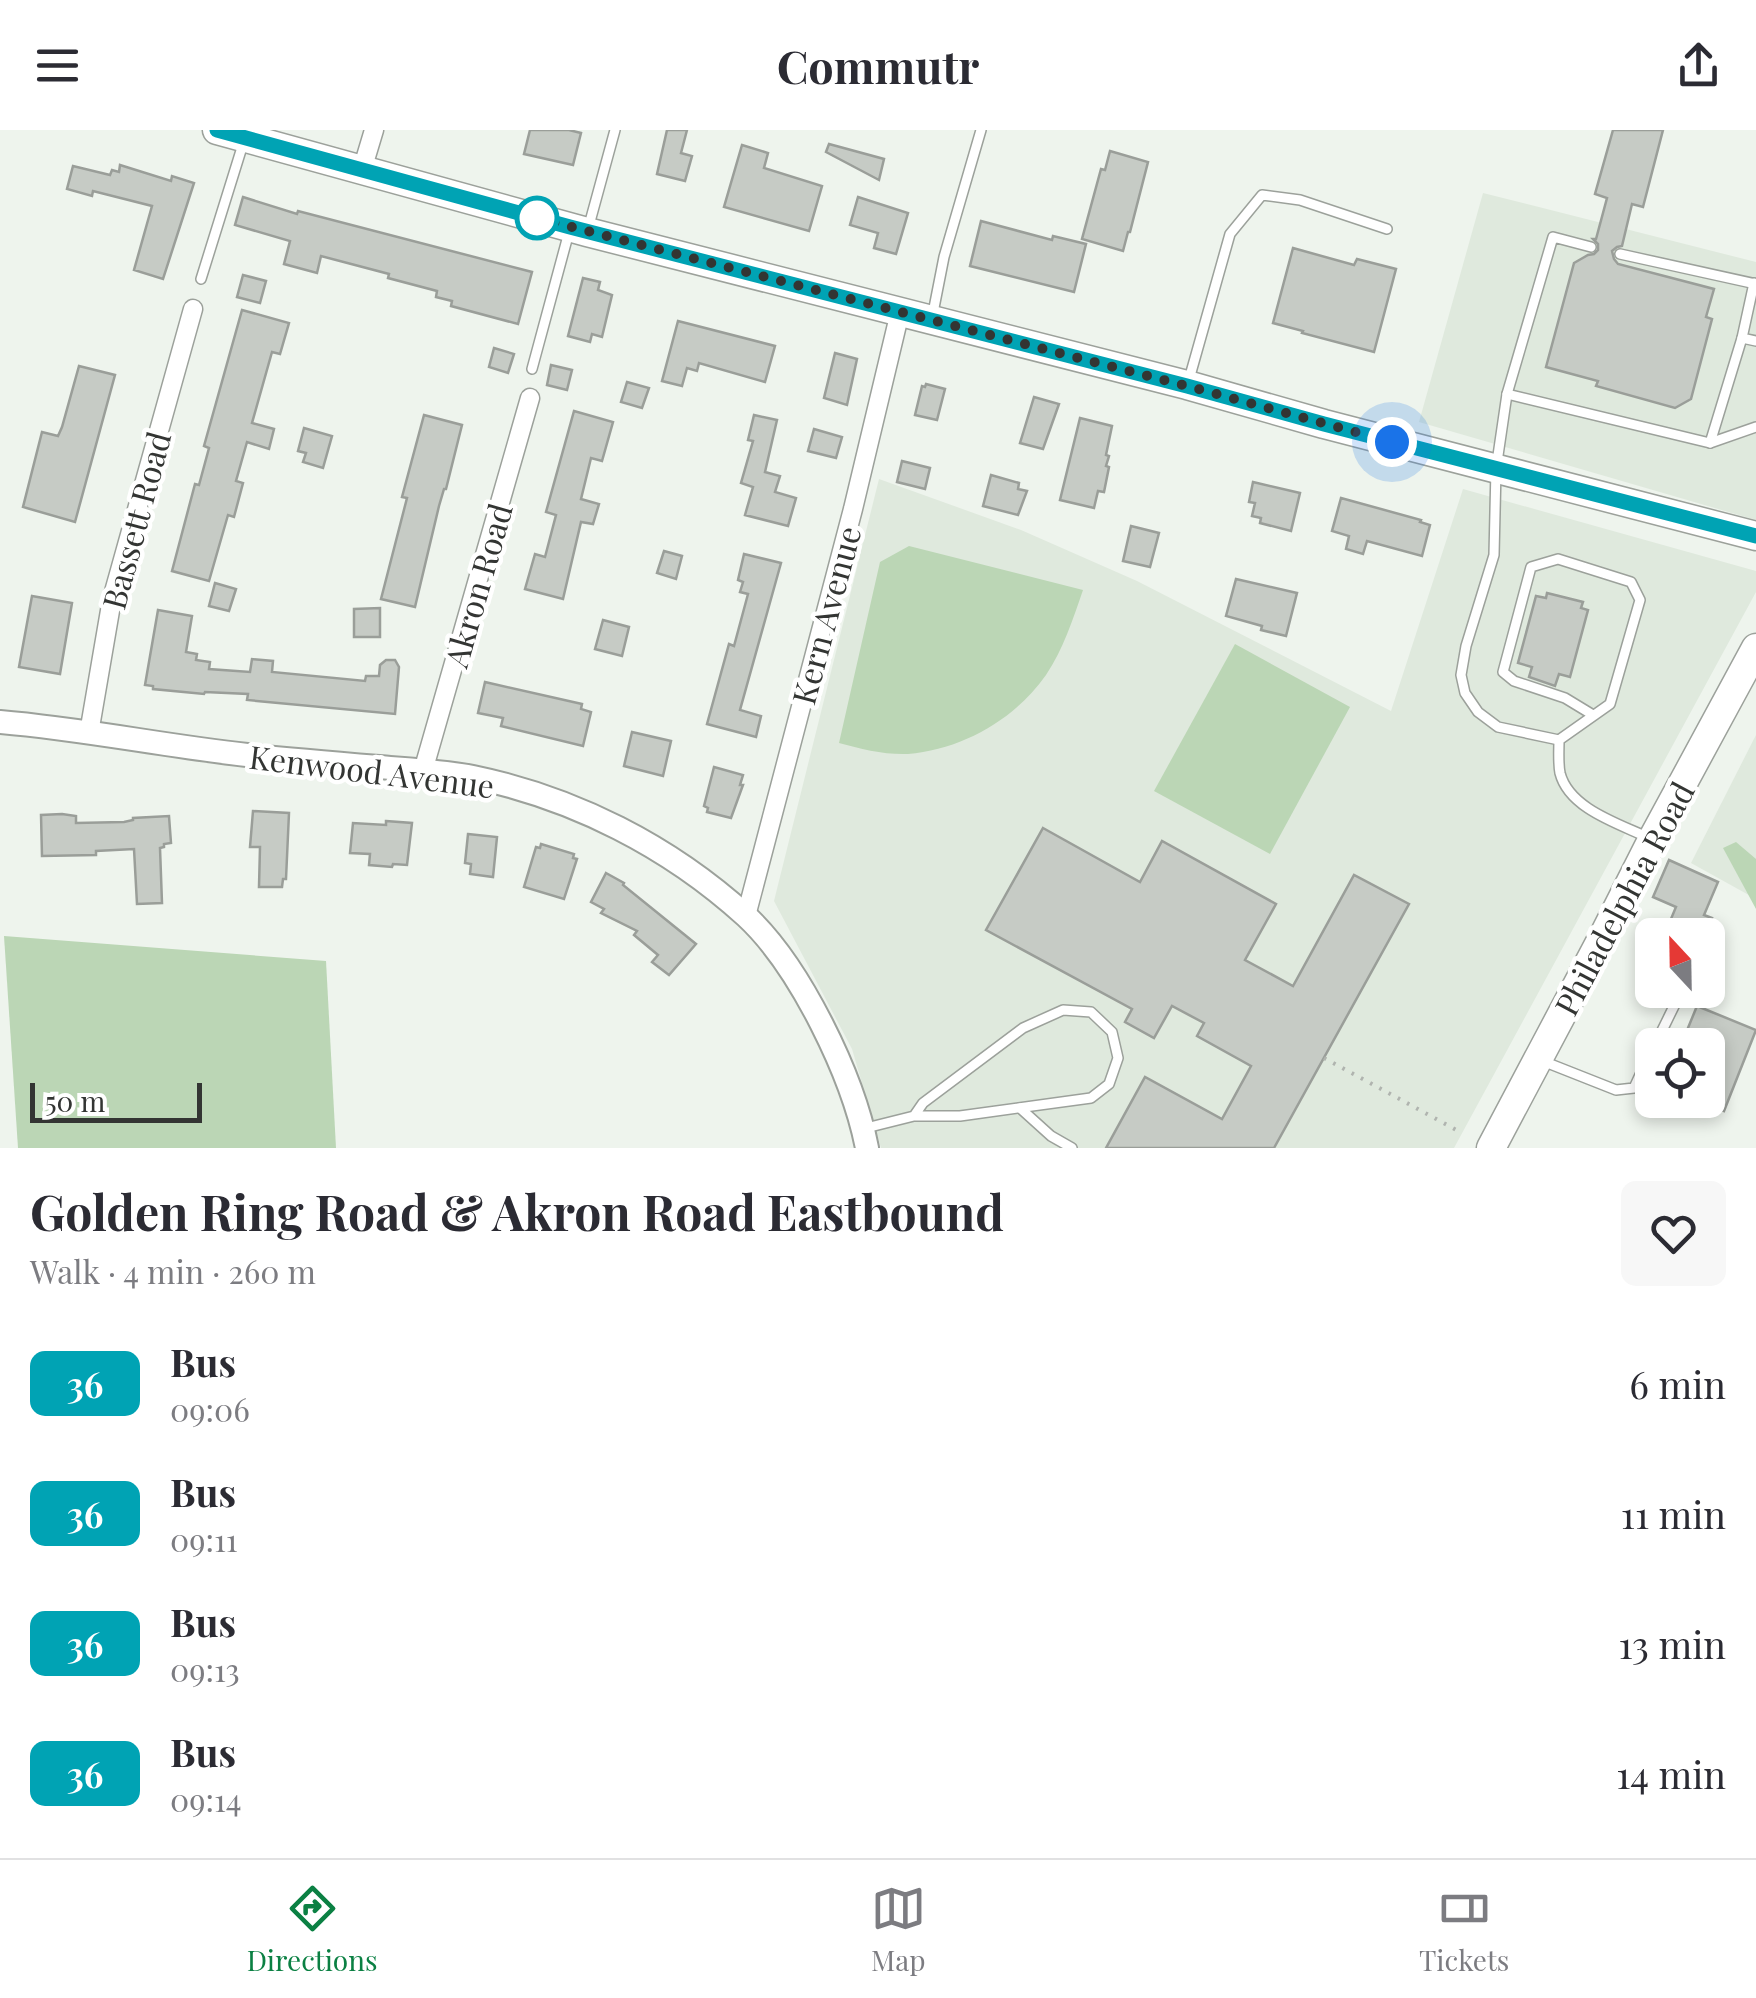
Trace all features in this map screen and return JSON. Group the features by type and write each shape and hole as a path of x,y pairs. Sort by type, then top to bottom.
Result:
{"main road":[{"path":"218,130 579,230 1756,536"},
{"name":"Philadelphia Road","path":"1491,1148 1756,648"}],"street":[{"path":"362,170 374,130"},
{"name":"Bassett Road","path":"88,734 112,598 193,309"},
{"name":"Kern Avenue","path":"746,916 854,509 900,312"},
{"name":"Akron Road","path":"423,771 530,398"},
{"name":"Kenwood Avenue","path":"0,722 203,750 468,776 504,784 596,816 660,852 746,916 766,938 818,1020 840,1065 865,1138"}],"lane":[{"path":"532,369 615,130"},
{"path":"932,321 944,258 981,130"},
{"path":"201,279 245,138"},
{"path":"1187,386 1230,234 1262,195 1300,200 1388,229"},
{"path":"1591,247 1553,237 1506,394 1496,469 1494,555 1461,674 1465,693 1478,712 1498,727 1559,740 1610,704 1640,600 1631,582 1558,559 1531,567 1503,672 1514,681 1565,698 1592,715"},
{"path":"1620,254 1755,284 1710,443"},
{"path":"1742,338 1756,341"},
{"path":"1506,394 1710,443 1756,427"},
{"path":"1559,740 1560,772 1569,792 1588,808 1652,840"},
{"path":"865,1138 914,1116 960,1116 1091,1098 1109,1084 1118,1058 1112,1032 1091,1012 1062,1010 1023,1028 923,1103 914,1116"},
{"path":"1538,1058 1616,1090 1635,1086"},
{"path":"1020,1108 1050,1136 1072,1148"}],"path":[{"path":"1324,1058 1462,1132"}],"shaded area":[{"path":"1483,193 1756,262 1756,520 1419,422"},
{"path":"879,479 1021,530 1137,581 1391,711 1463,489 1756,571 1756,592 1454,1148 881,1148 852,1049 774,901"},
{"path":"1756,735 1756,899 1691,863"}],"green space":[{"path":"909,546 1083,590 1063,645 1046,675 1019,706 986,730 948,746 908,754 882,753 839,743 880,562"},
{"path":"1235,644 1350,707 1270,854 1154,791"},
{"path":"1736,842 1756,859 1756,909 1723,848"},
{"path":"4,936 326,961 336,1148 18,1148"}],"building":[{"path":"530,130 581,133 573,165 524,154"},
{"path":"667,130 687,130 681,153 692,156 685,181 657,174"},
{"path":"1613,130 1663,130 1643,207 1632,204 1622,246 1612,251 1614,259 1618,264 1714,289 1706,317 1712,319 1691,399 1675,408 1546,367 1574,263 1598,250 1593,239 1607,198 1595,194"},
{"path":"829,144 884,159 879,180 826,152"},
{"path":"742,145 768,153 764,168 822,186 809,231 724,207"},
{"path":"1110,151 1148,162 1123,251 1082,239 1101,169 1105,170"},
{"path":"120,165 171,181 172,176 194,183 163,279 134,270 152,206 93,191 92,196 67,189 73,166 110,175 112,170 119,172"},
{"path":"243,197 532,272 518,324 451,306 452,301 436,297 437,291 388,278 389,274 321,256 317,273 284,264 290,241 235,225"},
{"path":"858,197 908,213 896,254 874,248 878,233 850,225"},
{"path":"981,221 1052,240 1053,236 1086,244 1074,292 970,266"},
{"path":"1293,248 1354,265 1357,259 1396,269 1374,352 1273,323"},
{"path":"243,275 266,281 260,303 237,297"},
{"path":"583,278 600,282 598,290 612,295 602,337 592,334 590,342 568,336"},
{"path":"242,310 289,323 280,354 272,352 252,423 274,429 269,449 247,442 236,481 243,483 234,517 228,515 209,581 172,571 195,484 199,485 209,448 204,446"},
{"path":"678,321 775,346 765,382 699,363 697,371 687,368 682,386 662,381"},
{"path":"494,348 514,354 508,373 489,367"},
{"path":"835,353 857,359 847,405 824,398"},
{"path":"551,365 572,370 567,390 547,385"},
{"path":"79,366 115,375 75,522 23,507 42,432 58,436"},
{"path":"627,382 649,388 642,408 621,402"},
{"path":"922,386 945,389 937,420 915,415"},
{"path":"1034,397 1059,404 1043,449 1020,443"},
{"path":"574,411 613,422 602,461 591,458 581,499 599,504 593,524 581,522 563,599 525,589 535,554 545,557 556,515 546,512"},
{"path":"424,415 462,425 415,607 381,599"},
{"path":"754,415 777,420 765,472 780,476 775,492 796,498 788,526 745,515 753,487 741,483 753,441 748,440"},
{"path":"1080,418 1112,426 1104,492 1098,491 1094,508 1060,500"},
{"path":"304,428 332,436 323,468 303,462 306,453 298,451"},
{"path":"814,429 842,437 836,458 808,451"},
{"path":"902,461 930,468 925,489 897,482"},
{"path":"991,475 1019,483 1018,489 1027,491 1018,515 983,506"},
{"path":"1253,482 1300,493 1291,531 1260,523 1261,518 1252,516 1255,503 1249,502"},
{"path":"1341,498 1430,525 1422,556 1367,541 1363,554 1346,549 1349,536 1332,531"},
{"path":"1131,526 1159,533 1150,567 1123,561"},
{"path":"664,551 682,556 676,579 657,573"},
{"path":"744,554 781,563 740,710 761,716 756,737 707,724 729,644 734,646 748,594 740,592 743,582 738,580"},
{"path":"1236,579 1297,593 1286,636 1226,616"},
{"path":"215,583 236,589 229,611 209,606"},
{"path":"1547,593 1583,602 1581,608 1588,610 1570,677 1559,674 1555,686 1529,677 1532,667 1518,663 1536,596 1546,598"},
{"path":"32,596 72,603 60,674 19,667"},
{"path":"380,608 380,637 354,637 354,609"},
{"path":"158,610 192,616 186,652 197,654 196,660 210,662 209,669 250,672 252,659 273,661 272,672 365,681 366,676 379,676 380,665 386,660 395,660 399,667 395,714 247,700 248,694 153,689 145,685"},
{"path":"603,620 629,627 622,656 595,649"},
{"path":"485,682 582,704 581,709 591,712 583,746 501,726 503,718 478,713"},
{"path":"632,732 671,741 663,776 624,766"},
{"path":"714,767 743,775 731,818 707,812 704,806"},
{"path":"253,811 289,813 286,879 282,887 259,887 260,847 250,847"},
{"path":"41,815 76,816 76,823 169,816 171,843 160,848 162,903 137,904 134,849 96,851 96,855 42,856"},
{"path":"386,821 412,823 407,865 369,865 370,854 350,853 353,823 386,825"},
{"path":"1043,828 1140,882 1162,841 1276,904 1245,960 1293,986 1354,875 1409,904 1274,1148 1106,1148 1145,1077 1222,1119 1251,1066 1197,1036 1204,1023 1172,1006 1154,1038 1125,1022 1132,1009 986,930"},
{"path":"468,834 497,837 493,877 470,874 471,864 465,863"},
{"path":"541,844 574,854 577,859 564,899 524,887 536,847"},
{"path":"1669,860 1718,882 1704,915 1712,918 1671,918 1676,907 1653,897"},
{"path":"606,873 624,883 696,944 669,975 652,962 658,955 634,935 637,931 601,913 604,909 591,902"},
{"path":"1696,1008 1702,1008 1756,1030 1725,1108 1725,1028 1688,1028"}],"bus line":[{"name":"36","path":"217,130 570,227 1756,536"}],"route":[{"path":"537,218 1392,442"}]}
